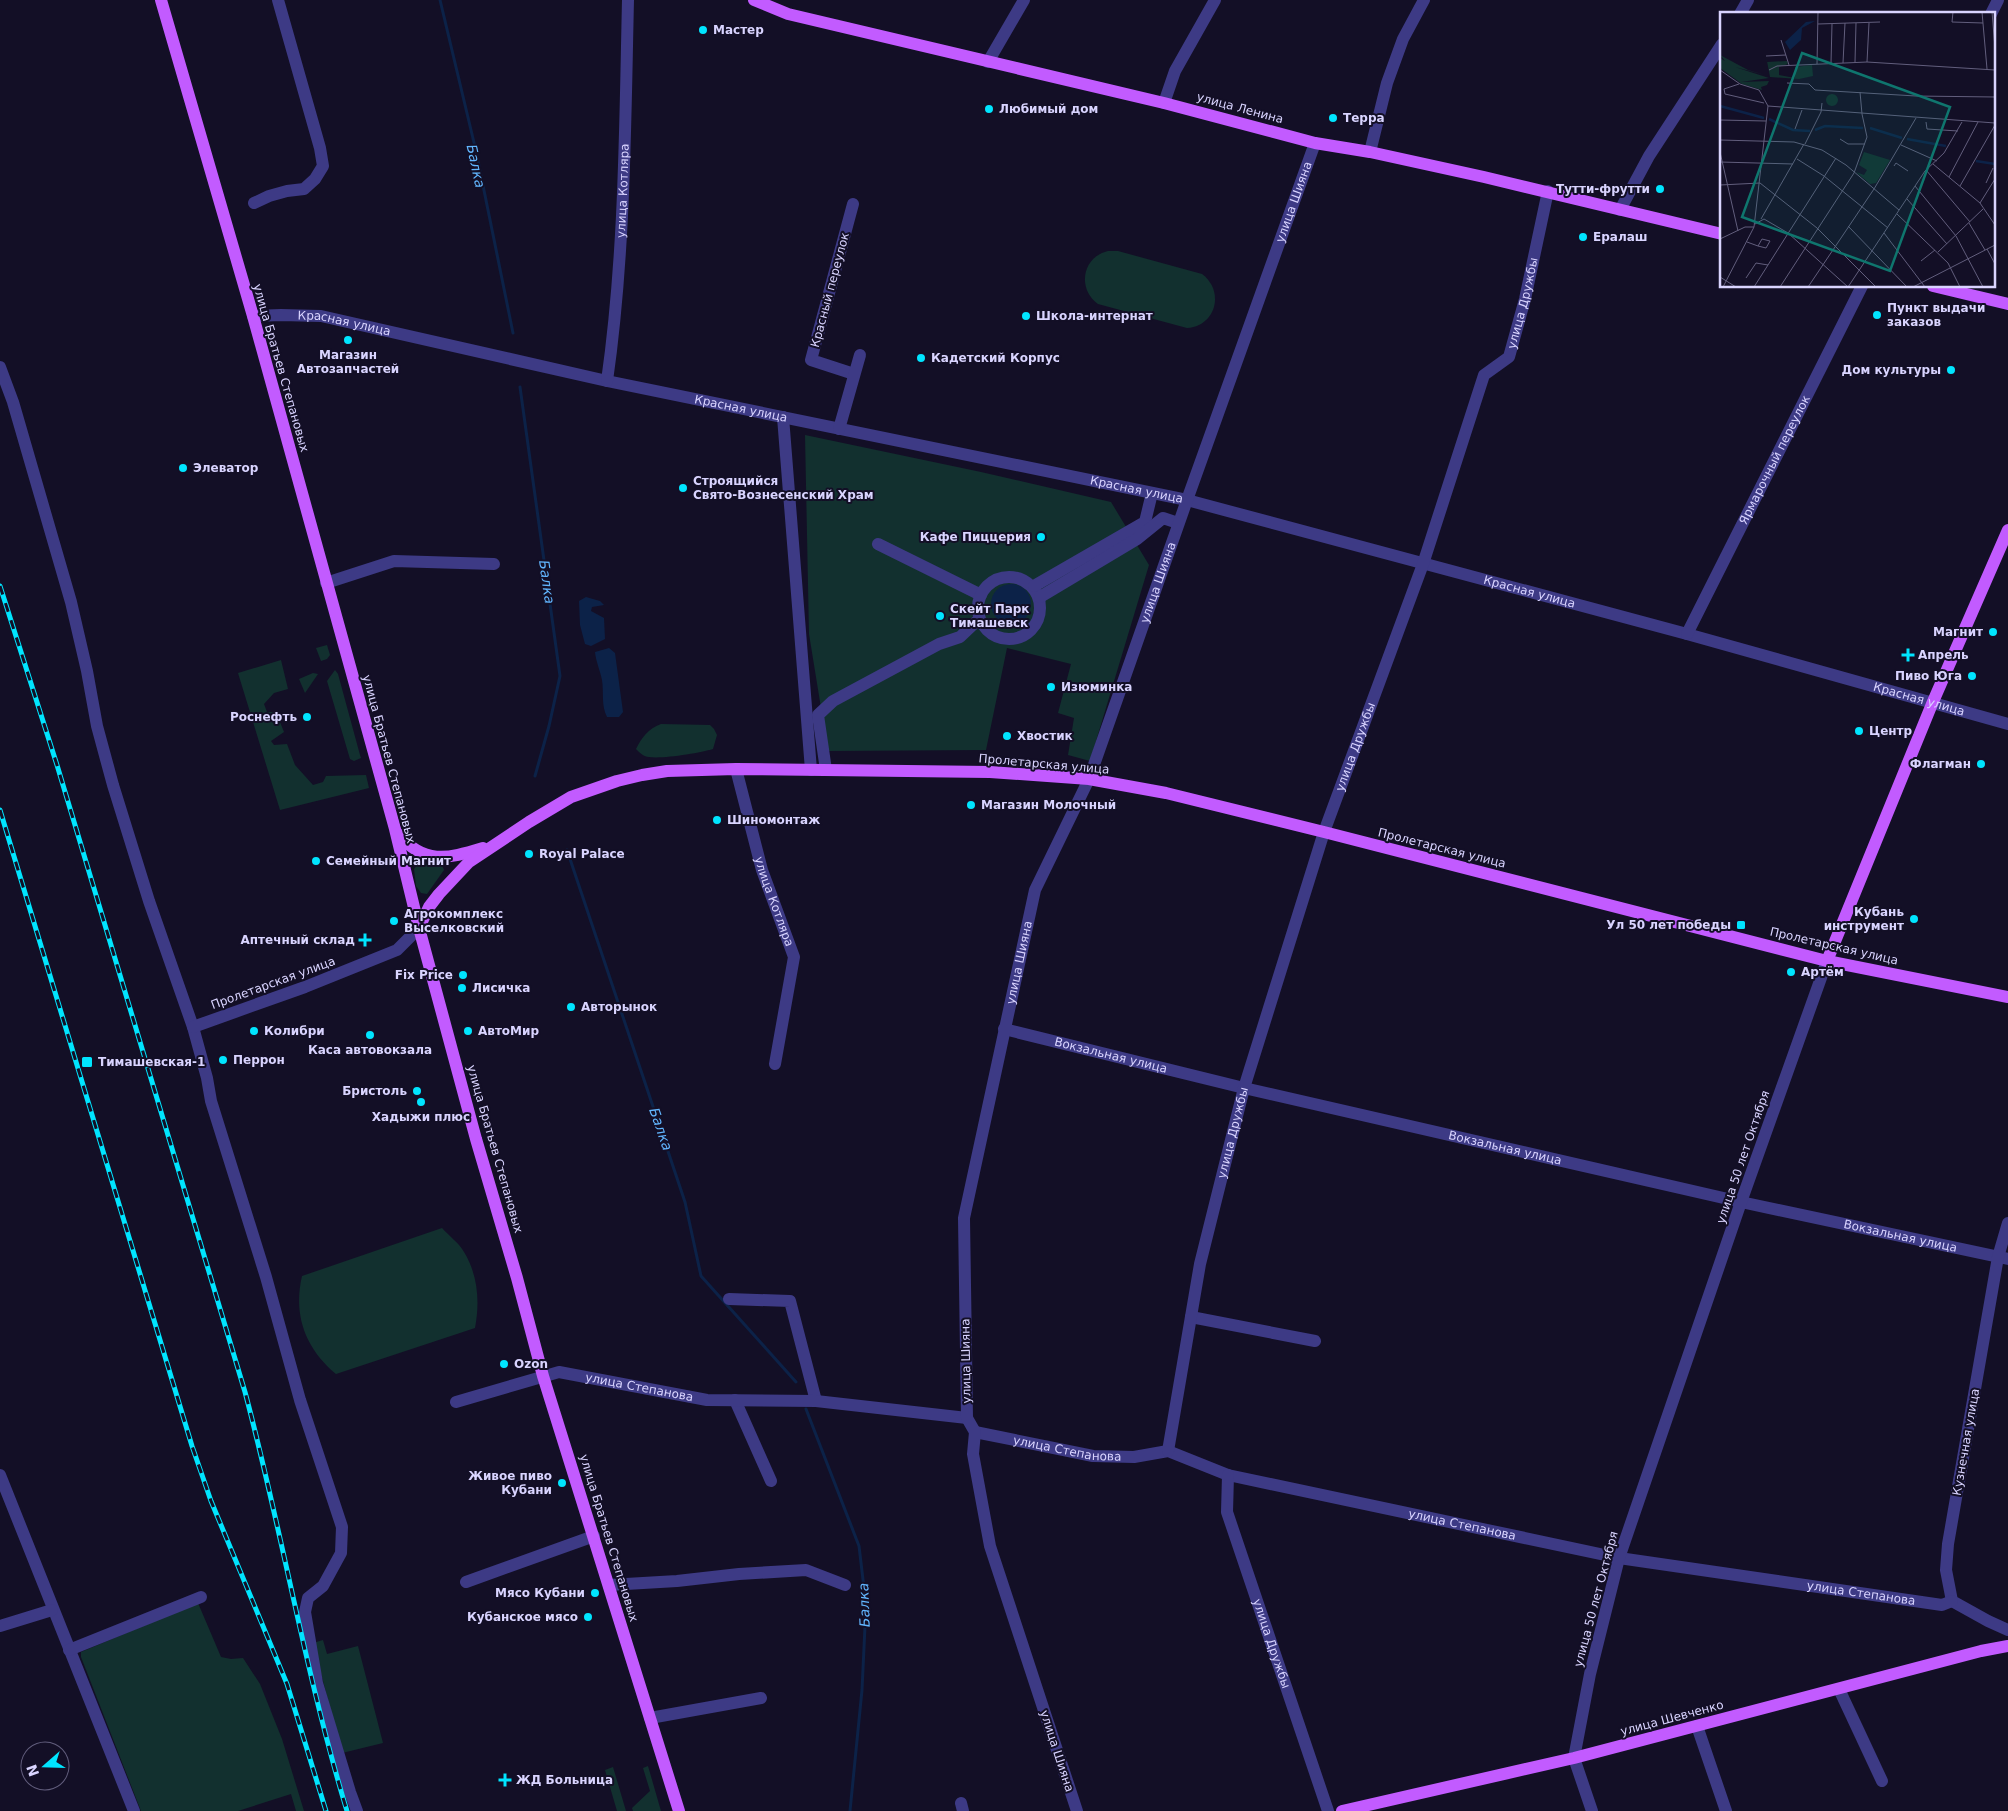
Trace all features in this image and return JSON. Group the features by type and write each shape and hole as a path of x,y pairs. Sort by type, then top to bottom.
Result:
{"main road":[{"name":"улица Братьев Степановых","path":"161,0 253,316 395,830 419,928 476,1139 517,1278 543,1376 679,1811"},
{"name":"улица Ленина","path":"754,0 775,4 788,14 1164,103 1315,142 1370,152 1548,192 1720,234"},
{"path":"1941,288 2008,304"},
{"name":"улица 50 лет Октября","path":"1827,961 1932,704 2008,530"},
{"name":"Пролетарская улица","path":"419,928 429,907 444,887 469,862 571,797 617,781 667,772 736,769 990,772 1089,779 1166,793 1827,961 2008,996"},
{"path":"395,830 408,846 432,857 455,856 495,844"},
{"name":"улица Шевченко","path":"1342,1811 1574,1758 1981,1651 2008,1646"}],"street":[{"path":"254,203 287,190 304,189 315,179 323,166 320,148 278,0"},
{"name":"улица Котляра","path":"607,381 616,319 628,0"},
{"path":"988,62 1024,0"},
{"path":"1164,103 1175,72 1215,0"},
{"path":"1370,152 1387,83 1403,39 1424,0"},
{"path":"1741,12 1748,0"},
{"path":"1992,12 1998,0"},
{"path":"1620,210 1650,156 1720,47"},
{"name":"улица Шияна","path":"1077,1811 990,1546 973,1454 976,1432 967,1418 964,1218 1035,890 1089,779 1186,500 1315,142"},
{"name":"улица Дружбы","path":"1168,1452 1200,1264 1244,1088 1324,832 1423,564 1484,375 1509,357 1525,299 1548,192"},
{"name":"Красный переулок","path":"853,204 811,360 854,374"},
{"name":"Ярмарочный переулок","path":"1687,634 1861,288"},
{"name":"Красная улица","path":"253,316 322,316 607,381 1186,500 1687,634 2008,724"},
{"path":"839,429 860,355"},
{"path":"0,367 13,402 70,602 87,671 97,726 113,785 149,901 192,1027 207,1078 211,1101 266,1276 300,1400 342,1527 342,1553 323,1586 308,1598 305,1612 317,1683 357,1811"},
{"path":"783,417 811,770"},
{"path":"1037,592 1145,522 1152,493"},
{"path":"1037,592 1137,539 1163,518 1178,523"},
{"path":"878,544 981,595"},
{"path":"326,583 394,562 494,564"},
{"path":"1015,576 1037,592 1041,613 1034,629 1020,638 1004,640 989,632 979,619 978,602 981,595 985,587 998,577 1015,576"},
{"path":"826,770 818,715 833,701 939,644 960,636 979,619"},
{"name":"улица Котляра","path":"736,769 762,870 794,957 775,1064"},
{"name":"Пролетарская улица","path":"192,1027 310,985 397,950 419,928"},
{"name":"улица 50 лет Октября","path":"1592,1811 1574,1758 1590,1674 1619,1558 1741,1202 1827,961"},
{"name":"Вокзальная улица","path":"1004,1029 1244,1088 1741,1202 2003,1258"},
{"name":"Кузнечная улица","path":"1952,1600 1946,1570 1948,1544 2003,1258 2008,1223"},
{"path":"729,1299 790,1301 816,1400"},
{"path":"1191,1317 1315,1341"},
{"name":"улица Степанова","path":"456,1402 559,1372 707,1400 816,1400 967,1418"},
{"path":"736,1400 771,1481"},
{"name":"улица Степанова","path":"976,1432 1093,1456 1134,1457 1168,1452 1228,1475 1619,1558 1942,1605 1952,1600"},
{"path":"0,1475 52,1610 134,1811"},
{"name":"улица Дружбы","path":"1228,1475 1227,1512 1328,1811"},
{"path":"466,1582 594,1536"},
{"path":"609,1585 806,1570 845,1585"},
{"path":"69,1650 201,1597"},
{"path":"1952,1600 1988,1621 2008,1630"},
{"path":"0,1626 52,1610"},
{"path":"1839,1688 1882,1781"},
{"path":"650,1718 761,1698"},
{"path":"1697,1726 1726,1811"}],"green space":[{"path":"1108,251 1118,251 1202,274 1209,281 1215,298 1211,315 1197,326 1187,328 1098,304 1091,298 1087,290 1085,274 1088,266 1099,254"},
{"path":"805,435 981,472 1111,502 1149,565 1090,761 1068,755 1074,718 1058,713 1071,664 1007,648 986,750 828,751 809,634"},
{"path":"327,645 330,655 327,659 321,661 316,648"},
{"path":"281,660 288,689 274,693 264,704 267,712 276,712 284,732 271,741 274,745 287,744 295,765 313,785 323,782 326,776 366,775 369,788 280,810 238,673"},
{"path":"335,670 338,674 361,758 354,761 350,759 327,681"},
{"path":"313,673 318,674 305,693 299,679"},
{"path":"661,724 710,725 717,735 713,749 672,756 644,756 636,749 638,745 649,731"},
{"path":"419,863 442,865 444,870 427,894 421,893 416,886 414,869"},
{"path":"442,1228 462,1249 469,1261 475,1279 477,1308 475,1328 336,1374 316,1353 304,1330 299,1304 302,1276"},
{"path":"198,1603 221,1657 231,1659 243,1658 260,1684 282,1739 304,1811 296,1811 291,1794 238,1811 141,1811 81,1657 81,1652"},
{"path":"323,1640 327,1654 358,1646 383,1743 342,1753 313,1643"},
{"path":"648,1766 661,1811 633,1811 632,1808 650,1791 643,1768"},
{"path":"613,1767 626,1811 617,1811 605,1770"}],"water":[{"path":"1011,584 1025,590 1031,604 1025,618 1011,624 997,618 991,604 997,590"},
{"path":"586,597 600,601 604,605 592,607 591,611 604,618 605,639 591,646 585,644 580,625 579,601"},
{"path":"609,648 615,653 623,712 619,717 607,717 605,712 602,680 595,652"}],"waterway":[{"name":"Балка","path":"440,0 476,151 513,333"},
{"name":"Балка","path":"520,387 560,676 535,776"},
{"name":"Балка","path":"567,850 685,1202 701,1276 796,1382"},
{"name":"Балка","path":"806,1409 859,1546 866,1605 862,1690 850,1811"}],"railway":[{"path":"0,586 57,765 245,1392 271,1497 306,1654 347,1811"},
{"path":"0,810 192,1446 211,1501 287,1684 326,1811"}],"place":[{"name":"Мастер","path":"703,30"},
{"name":"Любимый дом","path":"989,109"},
{"name":"Терра","path":"1333,118"},
{"name":"Тутти-фрутти","path":"1660,189"},
{"name":"Ералаш","path":"1583,237"},
{"name":"Пункт выдачи заказов","path":"1877,315"},
{"name":"Школа-интернат","path":"1026,316"},
{"name":"Магазин Автозапчастей","path":"348,340"},
{"name":"Кадетский Корпус","path":"921,358"},
{"name":"Дом культуры","path":"1951,370"},
{"name":"Элеватор","path":"183,468"},
{"name":"Строящийся Свято-Вознесенский Храм","path":"683,488"},
{"name":"Кафе Пиццерия","path":"1041,537"},
{"name":"Скейт Парк Тимашевск","path":"940,616"},
{"name":"Магнит","path":"1993,632"},
{"name":"Апрель","path":"1908,655"},
{"name":"Пиво Юга","path":"1972,676"},
{"name":"Изюминка","path":"1051,687"},
{"name":"Роснефть","path":"307,717"},
{"name":"Центр","path":"1859,731"},
{"name":"Хвостик","path":"1007,736"},
{"name":"Флагман","path":"1981,764"},
{"name":"Магазин Молочный","path":"971,805"},
{"name":"Шиномонтаж","path":"717,820"},
{"name":"Royal Palace","path":"529,854"},
{"name":"Семейный Магнит","path":"316,861"},
{"name":"Кубань инструмент","path":"1914,919"},
{"name":"Агрокомплекс Выселковский","path":"394,921"},
{"name":"Ул 50 лет победы","path":"1741,925"},
{"name":"Аптечный склад","path":"365,940"},
{"name":"Артём","path":"1791,972"},
{"name":"Fix Price","path":"463,975"},
{"name":"Лисичка","path":"462,988"},
{"name":"Авторынок","path":"571,1007"},
{"name":"Колибри","path":"254,1031"},
{"name":"АвтоМир","path":"468,1031"},
{"name":"Каса автовокзала","path":"370,1035"},
{"name":"Перрон","path":"223,1060"},
{"name":"Тимашевская-1","path":"87,1062"},
{"name":"Бристоль","path":"417,1091"},
{"name":"Хадыжи плюс","path":"421,1102"},
{"name":"Ozon","path":"504,1364"},
{"name":"Живое пиво Кубани","path":"562,1483"},
{"name":"Мясо Кубани","path":"595,1593"},
{"name":"Кубанское мясо","path":"588,1617"},
{"name":"ЖД Больница","path":"505,1780"}]}
